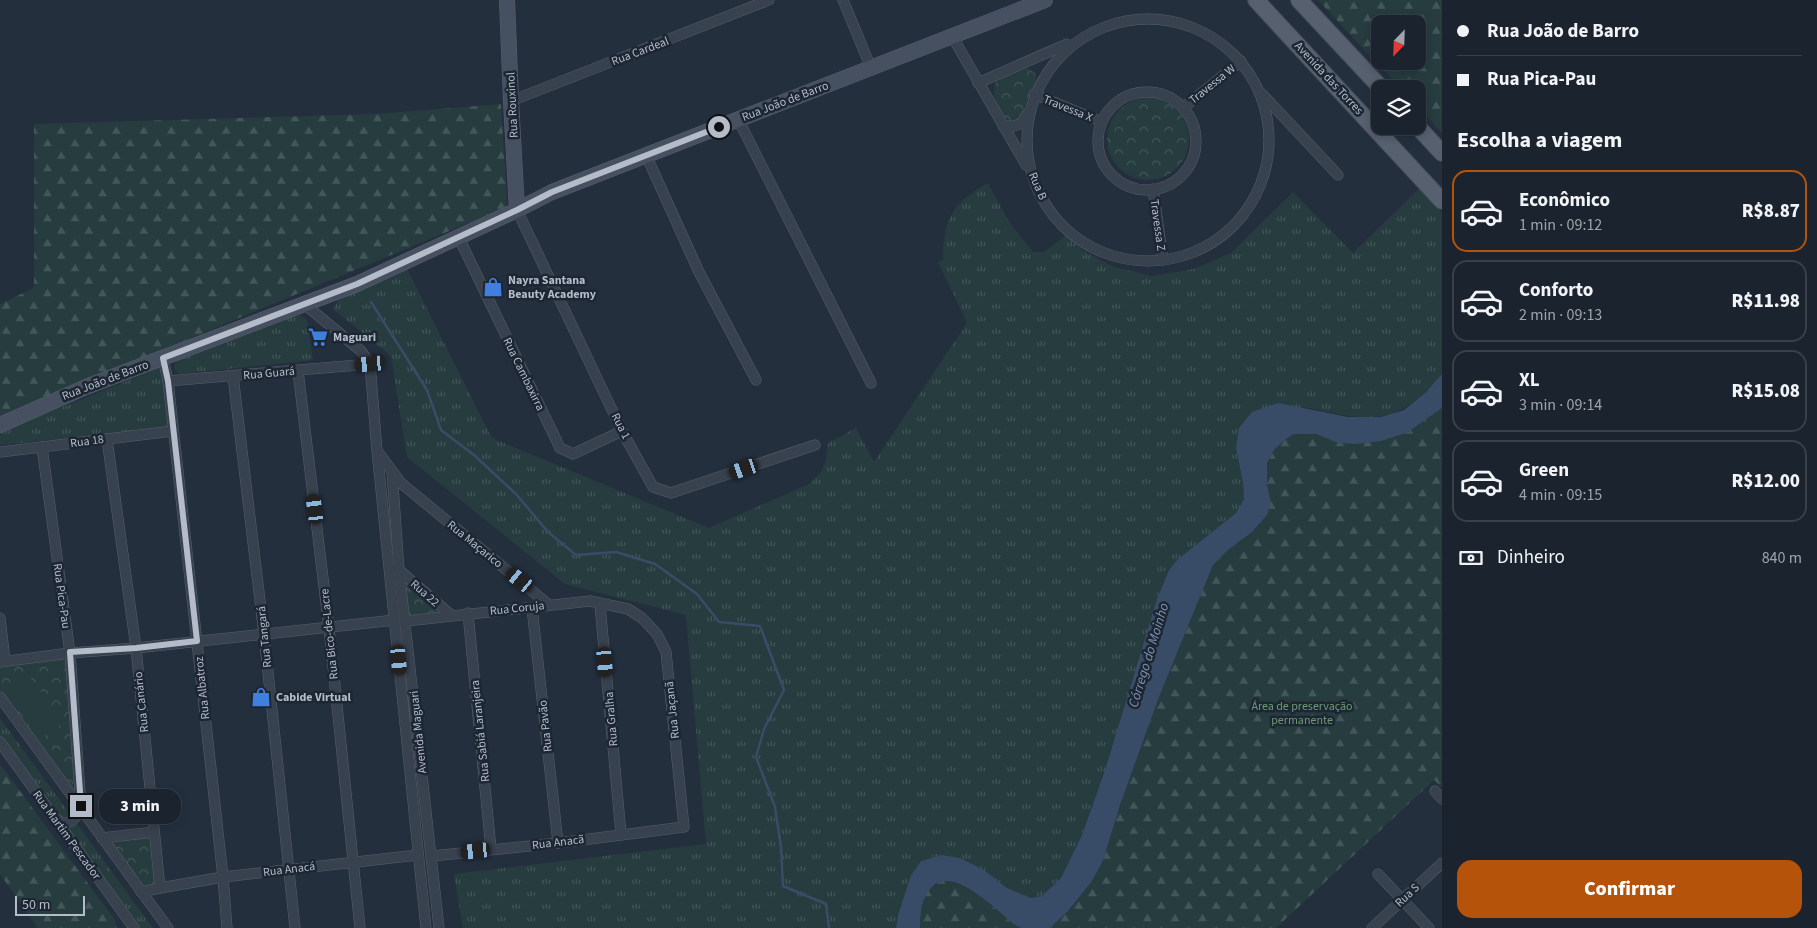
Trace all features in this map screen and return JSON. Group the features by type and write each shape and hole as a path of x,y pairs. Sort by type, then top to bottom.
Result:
{"main road":[{"name":"Avenida das Torres","path":"1256,0 1442,201"},
{"path":"1299,0 1374,80"},
{"path":"1293,40 1316,56 1371,116"},
{"path":"1425,135 1442,153"}],"street":[{"name":"Rua Rouxinol","path":"507,0 517,210"},
{"name":"Rua Cardeal","path":"511,101 769,0"},
{"path":"843,0 871,68"},
{"name":"Rua João de Barro","path":"0,425 86,386 357,284 459,238 552,192 1045,0"},
{"name":"Rua B","path":"1141,18 1164,19 1185,24 1206,33 1225,46 1241,61 1252,76 1260,92 1267,114 1270,136 1263,180 1254,200 1241,219 1230,229 1206,247 1185,255 1164,260 1144,261 1106,254 1089,246 1059,222 1037,190 1030,172 1026,138 1029,111 1040,82 1057,58 1078,39 1098,28 1119,22 1141,18"},
{"path":"952,36 1030,172"},
{"path":"978,83 1078,39"},
{"path":"1030,61 1042,76 1040,82"},
{"name":"Travessa W","path":"1183,108 1241,61"},
{"name":"Rua B","path":"1260,92 1338,175"},
{"path":"1139,93 1155,93 1170,98 1183,108 1191,120 1196,134 1196,149 1191,163 1183,175 1172,184 1142,190 1128,186 1115,178 1105,166 1100,152 1098,136 1102,122 1111,108 1123,98 1139,93"},
{"name":"Travessa X","path":"1034,94 1102,122"},
{"path":"1003,126 1014,126 1022,123 1029,111"},
{"path":"738,120 871,383"},
{"path":"646,155 699,272 756,380"},
{"name":"Travessa Z","path":"1153,189 1164,260"},
{"name":"Rua 1","path":"517,210 622,431 653,487 671,493 815,445"},
{"name":"Rua Cambaxirra","path":"459,238 560,448 573,454 622,431"},
{"path":"303,303 361,351 370,364"},
{"name":"Rua Albatroz","path":"163,358 168,381 174,431 224,877 227,928"},
{"name":"Rua Guará","path":"168,381 370,364"},
{"name":"Avenida Maguari","path":"370,364 380,484 426,928"},
{"name":"Rua Bico-de-Lacre","path":"298,371 329,628 360,928"},
{"name":"Rua Tangará","path":"233,376 264,634 295,928"},
{"name":"Rua 18","path":"0,452 174,431"},
{"name":"Rua Canário","path":"107,438 136,648 160,888"},
{"name":"Rua Pica-Pau","path":"42,447 70,652 81,806"},
{"path":"377,451 392,471"},
{"path":"379,470 392,471"},
{"name":"Rua Maçarico","path":"392,471 397,484 549,605"},
{"path":"380,484 397,484"},
{"name":"Avenida Maguari","path":"397,484 399,570 439,928"},
{"name":"Rua 22","path":"399,570 451,615"},
{"name":"Rua Coruja","path":"406,621 590,601 628,609"},
{"name":"Rua Gralha","path":"600,604 622,834"},
{"name":"Rua Pavão","path":"532,608 558,843"},
{"name":"Rua Jaçanã","path":"628,609 642,618 657,634 666,652 684,827"},
{"name":"Rua Sabiá Laranjeira","path":"468,614 491,849"},
{"path":"0,618 3,661 70,652 136,648 395,620"},
{"path":"0,697 168,928"},
{"name":"Rua Martim Pescador","path":"0,742 134,928"},
{"path":"54,817 61,823 70,822 76,818 81,806"},
{"name":"Rua Anacã","path":"432,856 684,827"},
{"path":"102,838 154,832"},
{"name":"Rua Anacá","path":"160,888 224,877 418,855"},
{"name":"Rua S","path":"1372,928 1442,863"},
{"path":"1378,874 1429,928"},
{"path":"141,892 160,888"}],"green space":[{"path":"1318,0 1442,0 1442,133 1426,115 1426,80 1393,80 1383,70 1426,70 1426,15 1371,15 1371,57"},
{"path":"1026,67 1035,73 1034,90 1020,119 1010,121 1002,113 996,102 994,96 995,85 997,80"},
{"path":"1148,98 1164,101 1177,110 1186,123 1189,139 1186,155 1177,168 1164,177 1148,180 1132,177 1119,168 1110,155 1107,139 1110,123 1119,110 1132,101"},
{"path":"501,104 507,199 506,206 500,210 0,417 0,304 34,288 34,124 376,114"},
{"path":"988,183 1009,222 1033,252 1044,252 1065,236 1084,251 1114,267 1152,276 1194,269 1231,253 1293,192 1353,253 1420,188 1442,213 1442,374 1425,392 1410,404 1395,412 1380,416 1364,417 1304,407 1236,448 1244,499 1236,513 1178,559 1169,570 1157,599 1105,770 1082,835 1061,878 1042,896 1031,898 1007,888 984,870 942,855 921,861 911,875 898,915 896,928 463,928 454,874 706,844 686,615 565,584 407,457 391,356 333,309 342,295 407,269 492,438 709,528 809,484 824,466 828,443 856,428 874,462 967,323 938,262 943,260 945,233 952,214 966,198"},
{"path":"294,311 307,320 313,360 180,374 176,370 175,359"},
{"path":"162,367 169,424 164,429 0,445 0,432"},
{"name":"Área de preservação permanente","path":"1442,408 1442,788 1434,780 1276,928 1050,928 1068,911 1092,881 1103,861 1120,805 1159,697 1213,565 1271,502 1267,485 1267,463 1274,450 1294,434 1316,434 1338,443 1355,444 1408,432"},
{"path":"402,577 442,612 409,615"},
{"path":"69,653 80,803 0,695 0,663"},
{"path":"30,677 64,722 40,739 7,694"},
{"path":"0,718 153,928 138,928 0,736"},
{"path":"0,764 115,920 117,928 38,928 0,874"},
{"path":"150,836 154,885 145,886 109,842"},
{"path":"943,881 954,883 973,892 1021,928 920,928 920,913 923,899 930,888"}],"water":[{"name":"Córrego do Moinho","path":"1442,374 1442,408 1408,432 1381,441 1355,444 1338,443 1316,434 1294,434 1274,450 1267,463 1267,485 1271,502 1267,515 1252,532 1229,549 1213,565 1159,697 1120,805 1103,861 1092,881 1068,911 1050,928 1021,928 962,885 951,881 940,882 931,888 925,897 921,912 920,928 896,928 898,915 911,875 921,861 942,855 960,858 984,870 1007,888 1031,898 1042,896 1061,878 1082,835 1105,770 1157,599 1169,570 1178,559 1236,513 1244,499 1236,448 1239,428 1252,412 1278,403 1348,417 1381,417 1404,410 1426,392"}],"waterway":[{"path":"371,302 427,390 441,430 474,455 516,494 548,532 576,555 616,552 655,564 697,594 719,622 760,626 784,690 764,729 756,757 775,807 781,847 783,886 826,904 829,928"}],"place":[{"name":"Nayra Santana Beauty Academy","path":"493,287"},
{"name":"Maguari","path":"318,337"},
{"name":"Cabide Virtual","path":"261,697"}],"route":[{"path":"81,806 70,652 136,648 197,641 168,381 163,358 357,284 552,192 719,127"}]}
